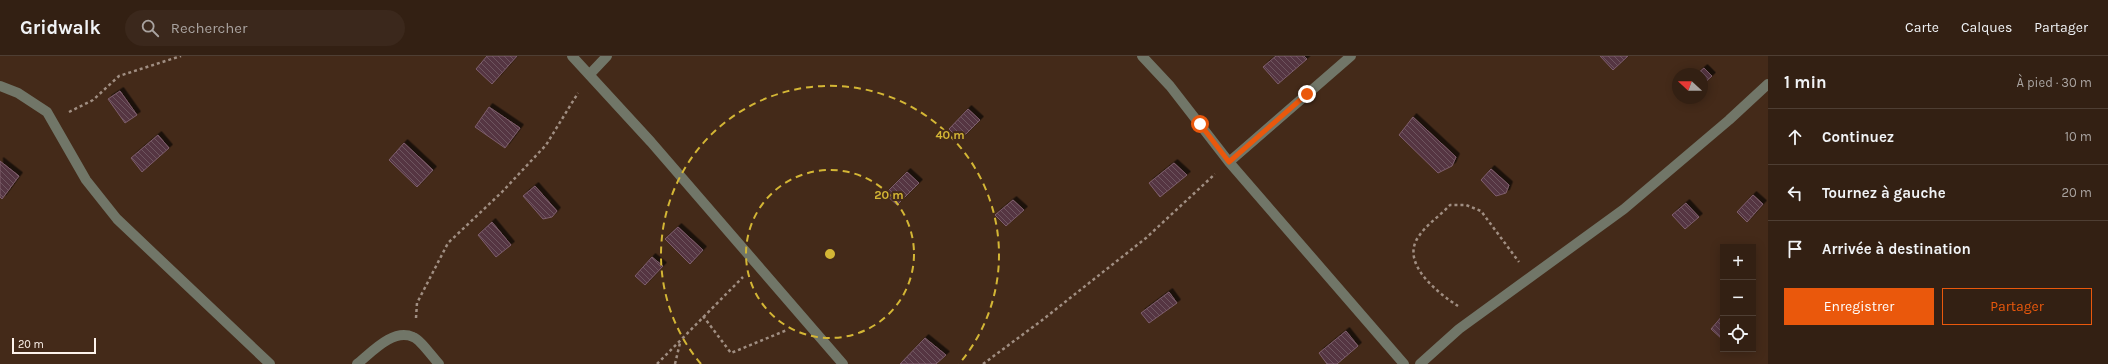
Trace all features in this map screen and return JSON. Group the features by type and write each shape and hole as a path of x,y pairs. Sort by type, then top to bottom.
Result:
{"street":[{"path":"572,56 651,142 843,364"},
{"path":"590,74 607,56"},
{"path":"1142,56 1170,86 1229,162 1404,364"},
{"path":"1229,162 1351,56"},
{"path":"1420,364 1459,329 1477,318 1530,276 1624,209 1729,120 1768,84"},
{"path":"0,86 18,93 47,112 86,180 117,219 270,364"},
{"path":"357,364 391,337 404,335 414,337 439,364"}],"path":[{"path":"53,121 93,100 119,76 181,56"},
{"path":"414,337 417,303 448,243 502,192 546,145 590,74"},
{"path":"983,364 1041,321 1146,238 1229,162"},
{"path":"1477,318 1443,296 1417,268 1413,250 1419,236 1450,205 1466,205 1481,211 1530,276"},
{"path":"656,364 680,342 703,316 756,264"},
{"path":"703,316 731,353 807,322"},
{"path":"675,364 680,342"}],"building":[{"path":"487,56 517,56 492,84 476,69"},
{"path":"1276,56 1304,56 1307,59 1278,84 1263,67"},
{"path":"1600,56 1628,56 1613,70"},
{"path":"1708,72 1712,76 1708,80"},
{"path":"120,91 137,115 125,123 108,99"},
{"path":"489,107 520,128 505,148 475,127"},
{"path":"968,109 980,120 960,140 949,129"},
{"path":"1413,117 1456,157 1452,166 1438,173 1399,135"},
{"path":"158,135 169,148 142,172 131,158"},
{"path":"404,143 433,170 417,187 389,160"},
{"path":"0,161 19,176 2,199 0,197"},
{"path":"1174,163 1187,175 1160,197 1149,183"},
{"path":"1491,169 1509,185 1506,193 1496,196 1481,180"},
{"path":"907,172 919,183 897,205 885,194"},
{"path":"535,186 557,211 552,217 543,219 523,196"},
{"path":"1753,195 1763,204 1747,222 1737,212"},
{"path":"1013,200 1024,210 1006,226 995,215"},
{"path":"1686,203 1699,217 1685,229 1672,215"},
{"path":"492,222 511,245 496,257 478,235"},
{"path":"678,227 703,250 690,264 665,239"},
{"path":"652,257 663,266 645,285 635,276"},
{"path":"1169,292 1177,303 1149,323 1141,313"},
{"path":"1720,318 1720,337 1711,329"},
{"path":"1346,331 1358,346 1337,364 1327,364 1319,353"},
{"path":"925,338 946,355 936,364 900,364"}],"route":[{"path":"1200,124 1229,162 1307,94"}]}
